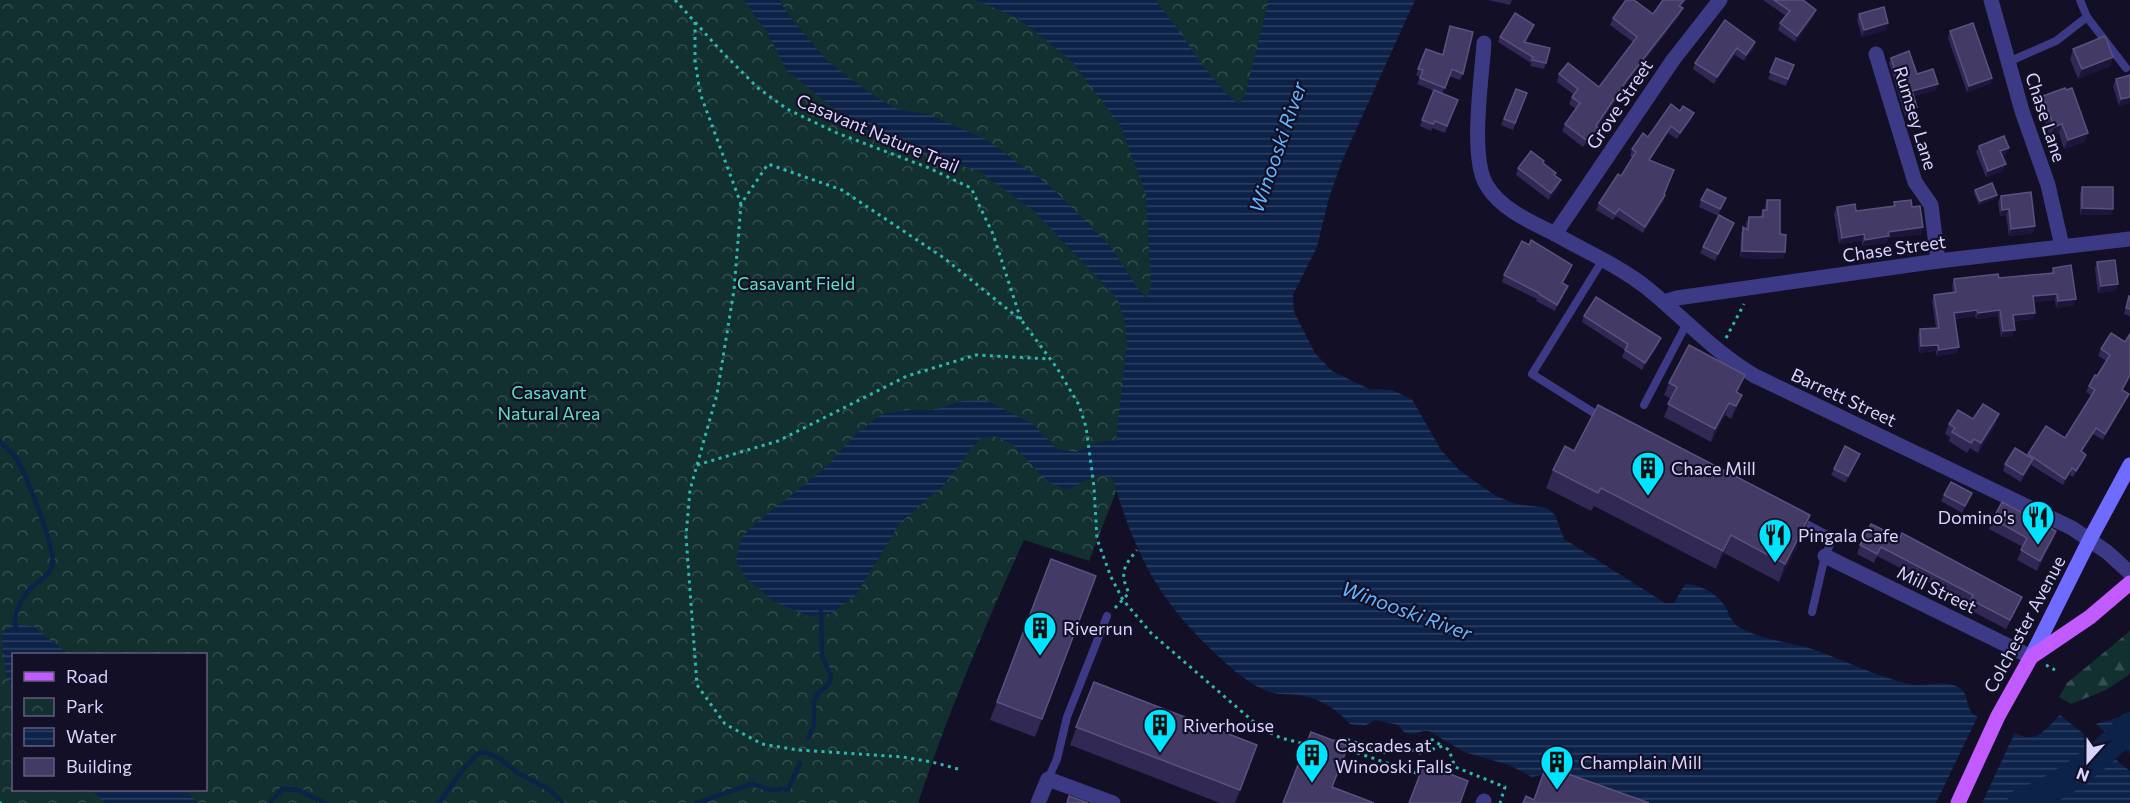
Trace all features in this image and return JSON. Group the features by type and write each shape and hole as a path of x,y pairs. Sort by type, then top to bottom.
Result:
{"main road":[{"name":"Colchester Avenue","path":"1958,803 1998,716 2130,465"},
{"path":"2031,657 2090,617 2130,583"}],"street":[{"name":"Grove Street","path":"1555,234 1673,60 1720,0"},
{"name":"Chase Lane","path":"1991,0 2022,111 2048,185 2062,246"},
{"path":"1484,43 1478,143 1482,174 1488,188 1501,202 1519,215 1555,234"},
{"name":"Rumsey Lane","path":"1876,54 1915,182 1931,205 1938,261"},
{"name":"Barrett Street","path":"1555,234 1645,286 1718,352 1755,376 2044,514 2090,539 2130,573"},
{"name":"Chase Street","path":"1664,303 1677,298 1938,261 2130,239"},
{"name":"Mill Street","path":"1825,556 2031,657"},
{"path":"1038,803 1048,779 1113,803"}],"lane":[{"path":"2080,0 2087,17 2126,68"},
{"path":"2008,62 2056,41 2087,17"},
{"path":"1602,261 1532,374 1608,421"},
{"path":"1644,405 1687,323"},
{"path":"1792,517 1833,538 1825,556 1812,612"},
{"path":"1048,779 1057,759 1067,717 1107,616"}],"path":[{"name":"Casavant Nature Trail","path":"675,0 758,88 787,109 837,133 929,168 971,188 993,234 1022,321"},
{"path":"695,22 695,60 700,93 741,204 734,290 717,394 690,490 686,536 697,685 725,724 741,735 762,744 798,750 903,757 932,762 958,770"},
{"path":"741,204 768,164 842,190 944,258 1022,321 1050,358 1079,405 1086,427 1094,487 1097,539 1111,577 1124,600 1151,633 1262,729 1287,740 1314,745"},
{"path":"1723,342 1745,302"},
{"path":"697,465 778,441 907,376 975,355 1050,358"},
{"path":"1124,600 1129,593 1124,583 1124,570 1137,550"},
{"path":"1430,774 1424,776 1330,744 1343,738 1386,753 1404,747 1420,753 1443,746"},
{"path":"1431,739 1449,750 1455,767 1505,787 1489,802"},
{"path":"1436,773 1450,769"}],"green space":[{"name":"Casavant Natural Area","path":"0,0 1299,0 1268,103 1089,561 1024,540 968,670 918,803 0,803"},
{"path":"2130,631 2130,674 2106,690 2071,704 2059,697 2067,683"}],"water":[{"path":"744,0 779,0 790,17 826,60 874,96 897,109 931,115 989,141 1051,187 1109,245 1146,298 1151,287 1146,195 1122,128 1073,62 1016,17 975,0 1155,0 1209,73 1231,98 1240,104 1245,95 1269,0 1415,0 1342,161 1329,198 1317,247 1293,295 1294,312 1315,353 1332,371 1369,389 1392,390 1412,399 1441,450 1459,470 1496,496 1516,504 1547,508 1555,515 1564,539 1665,603 1674,603 1685,584 1701,587 1712,593 1724,605 1734,623 1749,632 1818,651 1908,684 1946,684 1958,687 1964,692 1973,714 2023,736 2037,736 2060,715 2130,771 2130,803 1619,803 1546,774 1532,777 1509,765 1464,752 1429,731 1405,733 1398,725 1375,720 1365,726 1350,724 1335,710 1317,700 1299,695 1274,693 1257,686 1233,669 1196,634 1164,595 1151,574 1130,530 1113,479 1099,474 1067,490 1048,482 1012,444 994,436 981,438 943,486 900,523 856,595 831,614 808,616 775,602 745,577 736,560 742,537 756,523 824,469 857,433 882,414 909,410 935,410 962,401 986,400 1033,424 1057,449 1077,452 1099,442 1116,440 1127,343 1124,317 1117,298 1035,212 980,172 879,136 855,125 787,71 767,32"},
{"path":"14,623 34,627 67,653 12,653 12,688 7,676 1,635"},
{"path":"2130,712 2130,753 2096,724 2127,715"},
{"path":"92,791 187,791 198,803 105,803"}],"pier":[{"path":"1979,714 2016,730 1982,803 1936,803"}],"building":[{"path":"1626,0 1634,0 1653,14 1663,0 1684,0 1679,6 1683,8 1627,80 1596,126 1600,129 1592,139 1589,136 1586,140 1565,124 1580,103 1572,97 1578,89 1559,74 1568,63 1599,87 1637,37 1613,18"},
{"path":"1774,0 1803,0 1816,10 1797,36 1780,23 1790,11"},
{"path":"1884,7 1888,23 1864,30 1859,14"},
{"path":"1515,13 1534,25 1524,42 1550,48 1546,63 1532,60 1533,57 1500,37"},
{"path":"1725,20 1755,42 1746,55 1737,48 1717,77 1695,63"},
{"path":"1973,23 1992,78 1969,86 1950,31"},
{"path":"1450,26 1473,32 1463,74 1452,69 1445,88 1420,78 1423,70 1418,69 1426,49 1443,55"},
{"path":"2105,36 2113,57 2082,69 2073,49"},
{"path":"1909,51 1917,74 1933,69 1938,84 1912,91 1917,107 1907,110 1891,58"},
{"path":"1776,58 1794,65 1788,79 1770,72"},
{"path":"2130,75 2130,97 2121,99 2116,79"},
{"path":"2065,88 2066,90 2072,88 2088,133 2068,140 2062,124 2054,127 2043,96"},
{"path":"1516,89 1527,93 1515,123 1504,119"},
{"path":"1434,90 1458,100 1447,126 1435,121 1433,124 1422,120"},
{"path":"1671,104 1680,111 1683,106 1694,113 1680,133 1671,126 1649,160 1674,170 1665,195 1645,227 1619,209 1615,214 1599,203 1618,174 1621,176 1636,152 1632,149 1643,133 1648,137"},
{"path":"2004,136 2009,148 2000,151 2006,164 1988,171 1979,146"},
{"path":"1531,151 1544,161 1543,163 1561,180 1551,193 1518,168"},
{"path":"1992,183 1997,195 1980,201 1975,190"},
{"path":"2082,187 2113,187 2113,209 2082,208"},
{"path":"1707,189 1726,198 1720,209 1701,200"},
{"path":"2031,192 2035,226 2011,229 2009,209 2002,210 2001,196"},
{"path":"1767,200 1780,200 1780,234 1786,235 1785,252 1742,251 1743,227 1748,230 1749,217 1763,217 1763,210 1767,210"},
{"path":"1911,200 1912,207 1920,206 1923,227 1888,232 1889,236 1865,240 1864,234 1842,238 1837,207 1855,204 1856,211 1895,206 1894,202"},
{"path":"1719,215 1734,223 1718,254 1703,247"},
{"path":"1531,240 1572,265 1562,283 1568,286 1557,305 1504,275 1522,241 1529,245"},
{"path":"2115,260 2118,284 2101,286 2097,262"},
{"path":"2071,265 2076,299 2058,301 2057,294 2033,296 2035,313 2013,315 2015,330 2003,331 2000,310 1954,313 1959,347 1939,350 1938,345 1921,346 1920,329 1939,328 1934,295 1956,292 1954,279 1998,274 1999,278 2054,273 2053,268"},
{"path":"2130,296 2130,309 2126,308"},
{"path":"1596,297 1661,338 1645,363 1625,350 1628,344 1584,316"},
{"path":"2111,333 2125,342 2130,334 2130,375 2122,390 2129,394 2105,434 2096,428 2081,451 2086,455 2076,471 2072,468 2065,479 2028,454 2046,426 2065,438 2095,390 2089,386 2110,355 2101,349"},
{"path":"1689,345 1745,375 1736,392 1742,395 1736,406 1729,403 1715,429 1668,404 1677,387 1669,383"},
{"path":"1983,404 1999,414 1981,443 1974,439 1971,443 1952,432 1955,428 1949,424 1958,410 1973,419"},
{"name":"Chace Mill","path":"1598,405 1810,515 1785,564 1731,535 1723,551 1601,488 1598,493 1553,470 1565,446 1574,451"},
{"path":"1845,446 1860,454 1848,476 1834,469"},
{"path":"2015,448 2033,459 2023,475 2005,464"},
{"path":"1951,482 1972,493 1965,506 1944,495"},
{"path":"2002,502 2056,531 2040,561 2021,550 2027,538 1993,519"},
{"path":"1871,524 1900,538 1902,533 2022,597 2010,620 1971,600 1973,595 1881,547 1877,554 1860,545"},
{"name":"Riverrun","path":"1051,559 1096,576 1042,719 997,702"},
{"path":"1094,682 1257,745 1240,790 1076,727"},
{"name":"Cascades at Winooski Falls","path":"1311,732 1348,746 1332,787 1374,803 1283,803"},
{"path":"1424,764 1468,781 1460,803 1409,803"},
{"path":"1546,766 1649,803 1523,803 1526,796 1534,800"},
{"path":"1069,796 1088,803 1067,803"}],"waterway":[{"path":"0,441 16,458 26,479 40,512 53,559 50,571 30,589 21,602 15,618 16,627"},
{"path":"808,738 814,726 814,701 819,692 829,684 831,676 822,656 821,612"},
{"name":"Winooski River","path":"2021,803 2080,771 2130,726"},
{"path":"439,803 464,768 477,754 486,752 550,790 563,803"},
{"path":"697,803 752,784 771,790 788,789 800,763"},
{"path":"270,803 282,789 298,790 325,803"}],"place":[{"name":"Chace Mill","path":"1648,497"},
{"name":"Domino's","path":"2038,546"},
{"name":"Pingala Cafe","path":"1775,564"},
{"name":"Riverrun","path":"1040,657"},
{"name":"Riverhouse","path":"1160,754"},
{"name":"Cascades at Winooski Falls","path":"1312,784"},
{"name":"Champlain Mill","path":"1557,791"}],"park label":[{"name":"Casavant Field","path":"796,283"}]}
